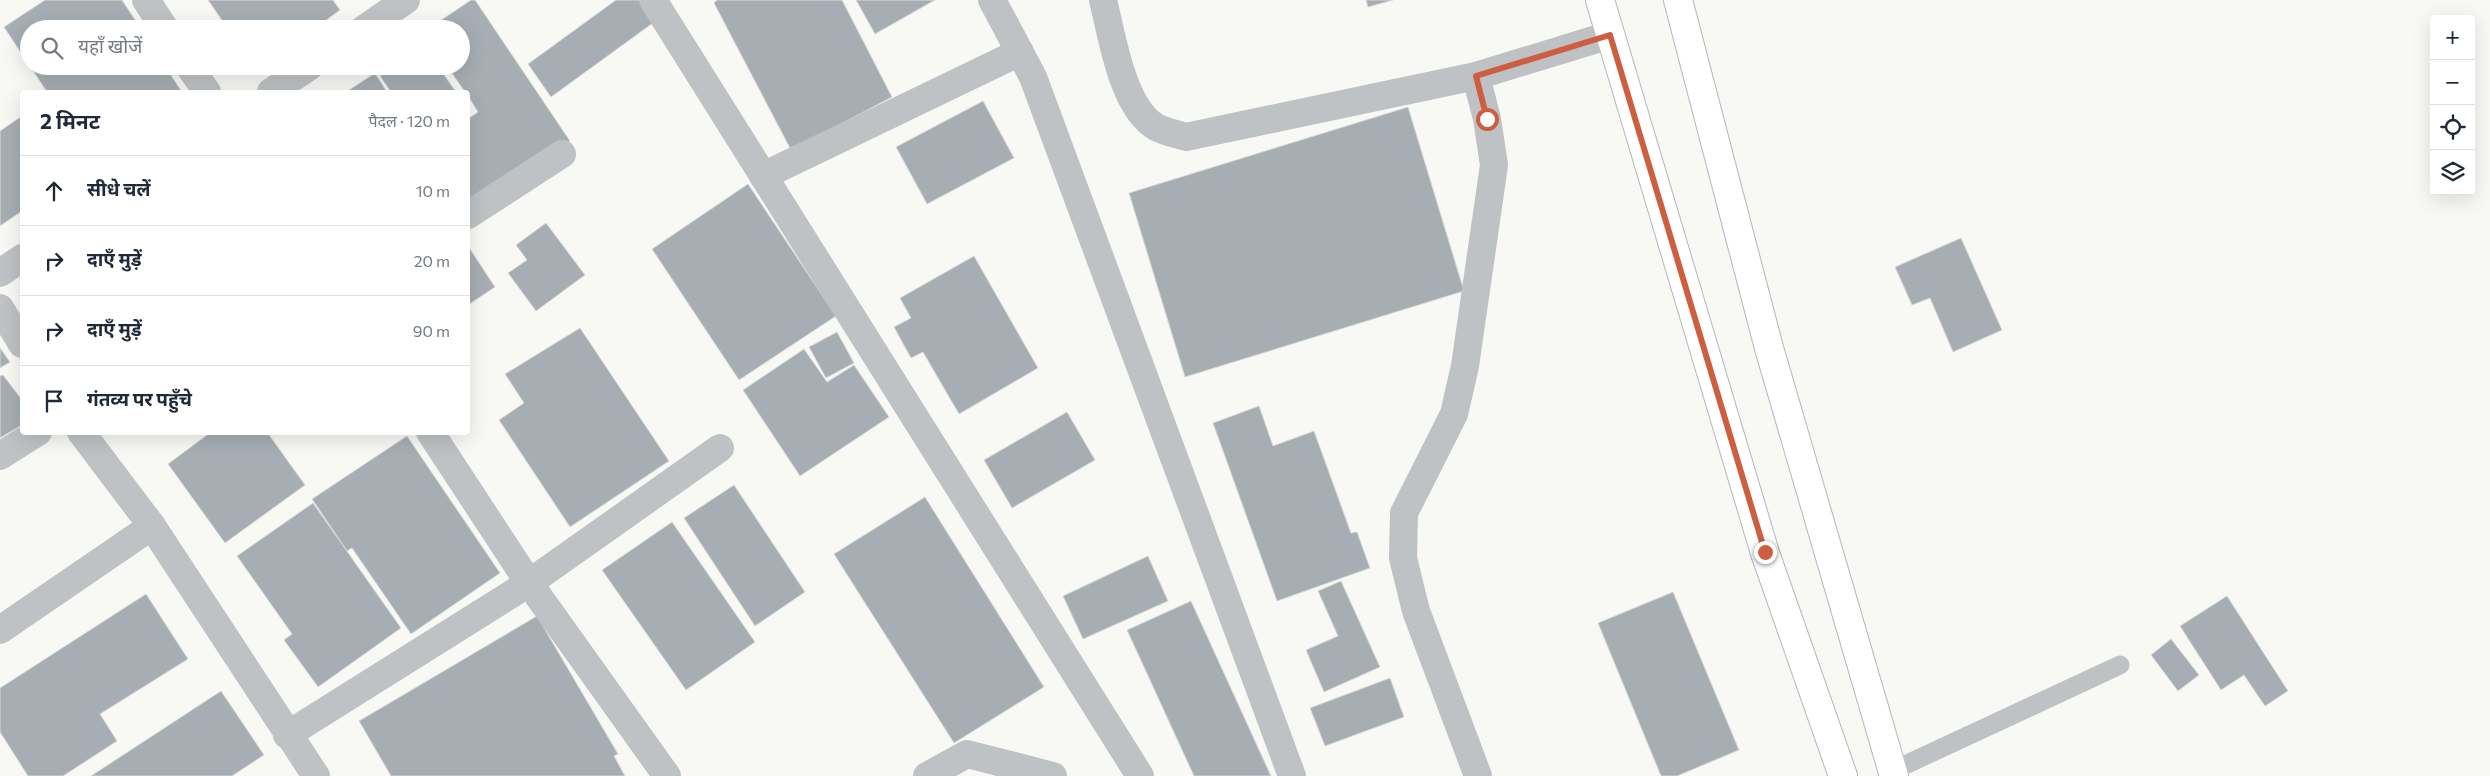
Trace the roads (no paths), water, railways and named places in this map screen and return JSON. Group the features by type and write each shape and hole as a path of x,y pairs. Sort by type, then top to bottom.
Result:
{"main road":[{"path":"1600,0 1765,552 1843,776"},
{"path":"1678,0 1769,348 1893,773"}],"street":[{"path":"146,0 159,20"},
{"path":"377,20 406,0"},
{"path":"653,0 1140,776"},
{"path":"992,0 1033,77 1292,776"},
{"path":"1103,0 1124,83 1137,108 1156,127 1186,137 1476,76 1610,35"},
{"path":"763,176 1020,52"},
{"path":"195,75 205,90"},
{"path":"274,90 296,75"},
{"path":"1476,76 1487,119 1494,165 1465,366 1454,414 1404,513 1403,558 1416,611 1478,776"},
{"path":"470,215 562,154"},
{"path":"0,273 20,259"},
{"path":"0,308 20,341"},
{"path":"0,456 33,435"},
{"path":"83,435 152,526 287,734 309,773"},
{"path":"432,435 529,583 667,776"},
{"path":"287,734 529,583 720,448"},
{"path":"0,630 152,526"},
{"path":"927,776 967,754 986,757 1053,776"}],"lane":[{"path":"1893,773 2120,665"}]}
